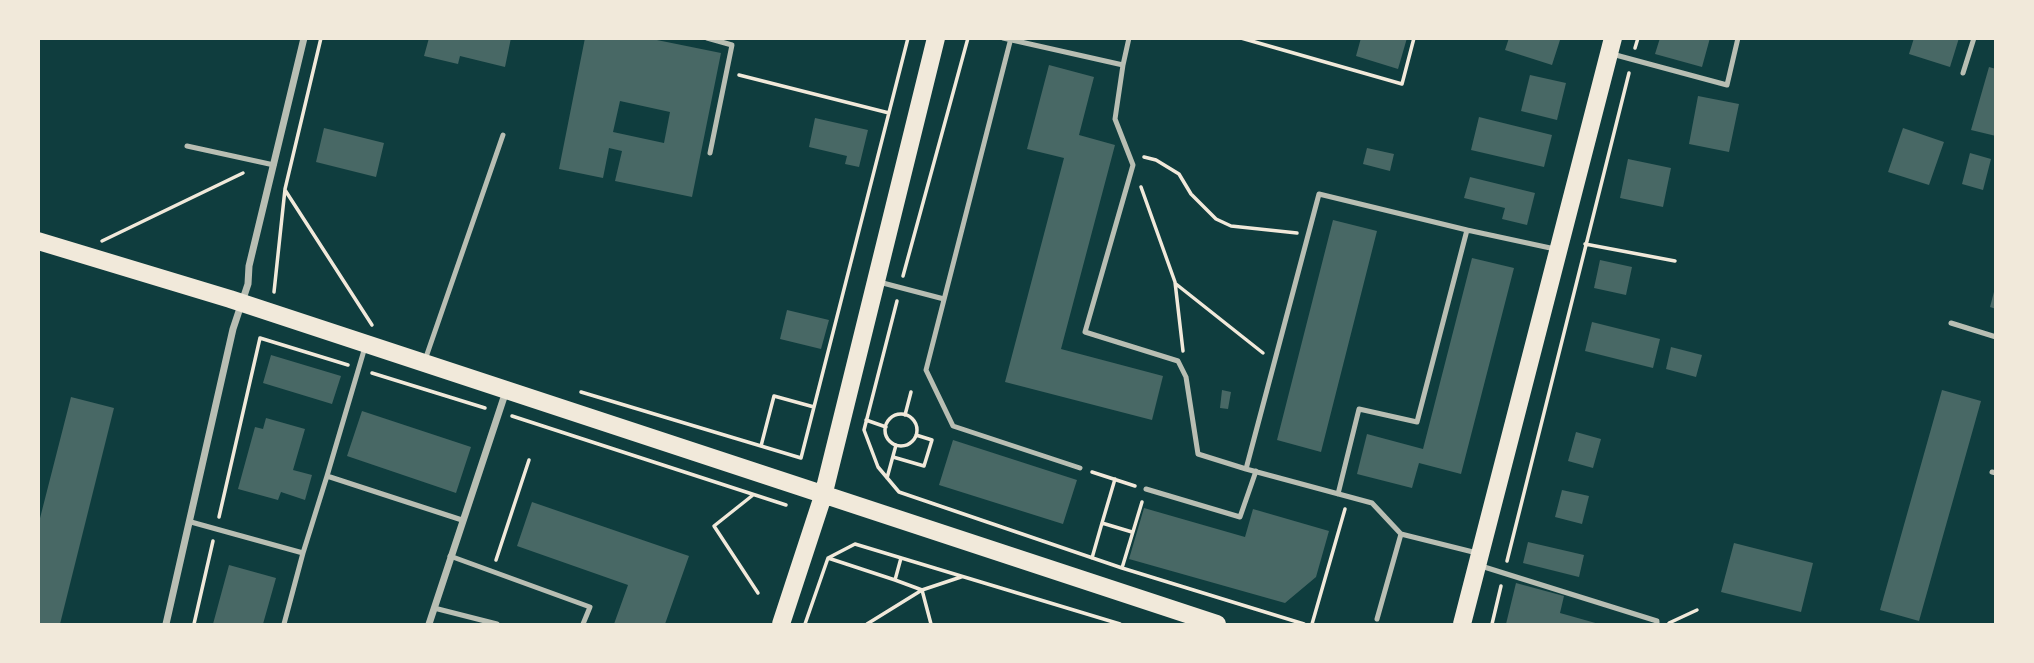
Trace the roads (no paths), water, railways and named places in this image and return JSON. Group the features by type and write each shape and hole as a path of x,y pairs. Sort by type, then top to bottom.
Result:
{"main road":[{"path":"781,625 823,496 936,38"},
{"path":"1462,625 1611,46"},
{"path":"38,242 241,302 1217,625"}],"street":[{"path":"166,625 304,38"},
{"path":"429,625 506,391"}],"lane":[{"path":"707,38 732,45 710,153"},
{"path":"1003,38 1123,65"},
{"path":"1129,38 1115,119 1133,165 1085,332 1178,361 1186,377 1198,454 1372,503 1402,534 1479,559 1504,574 1657,621 1657,625"},
{"path":"1611,46 1633,60 1727,85 1738,38"},
{"path":"1963,73 1975,38"},
{"path":"1011,39 926,370 953,426 1080,468"},
{"path":"424,363 503,135"},
{"path":"187,146 274,165"},
{"path":"1246,468 1319,194 1558,250"},
{"path":"1338,494 1359,409 1417,422 1467,230"},
{"path":"876,281 944,299"},
{"path":"1951,323 1996,337"},
{"path":"284,625 366,344"},
{"path":"1146,489 1240,517 1256,471"},
{"path":"327,476 462,520"},
{"path":"191,522 303,553"},
{"path":"1377,619 1402,534"},
{"path":"450,556 590,607 583,625"},
{"path":"434,608 497,625"}]}
